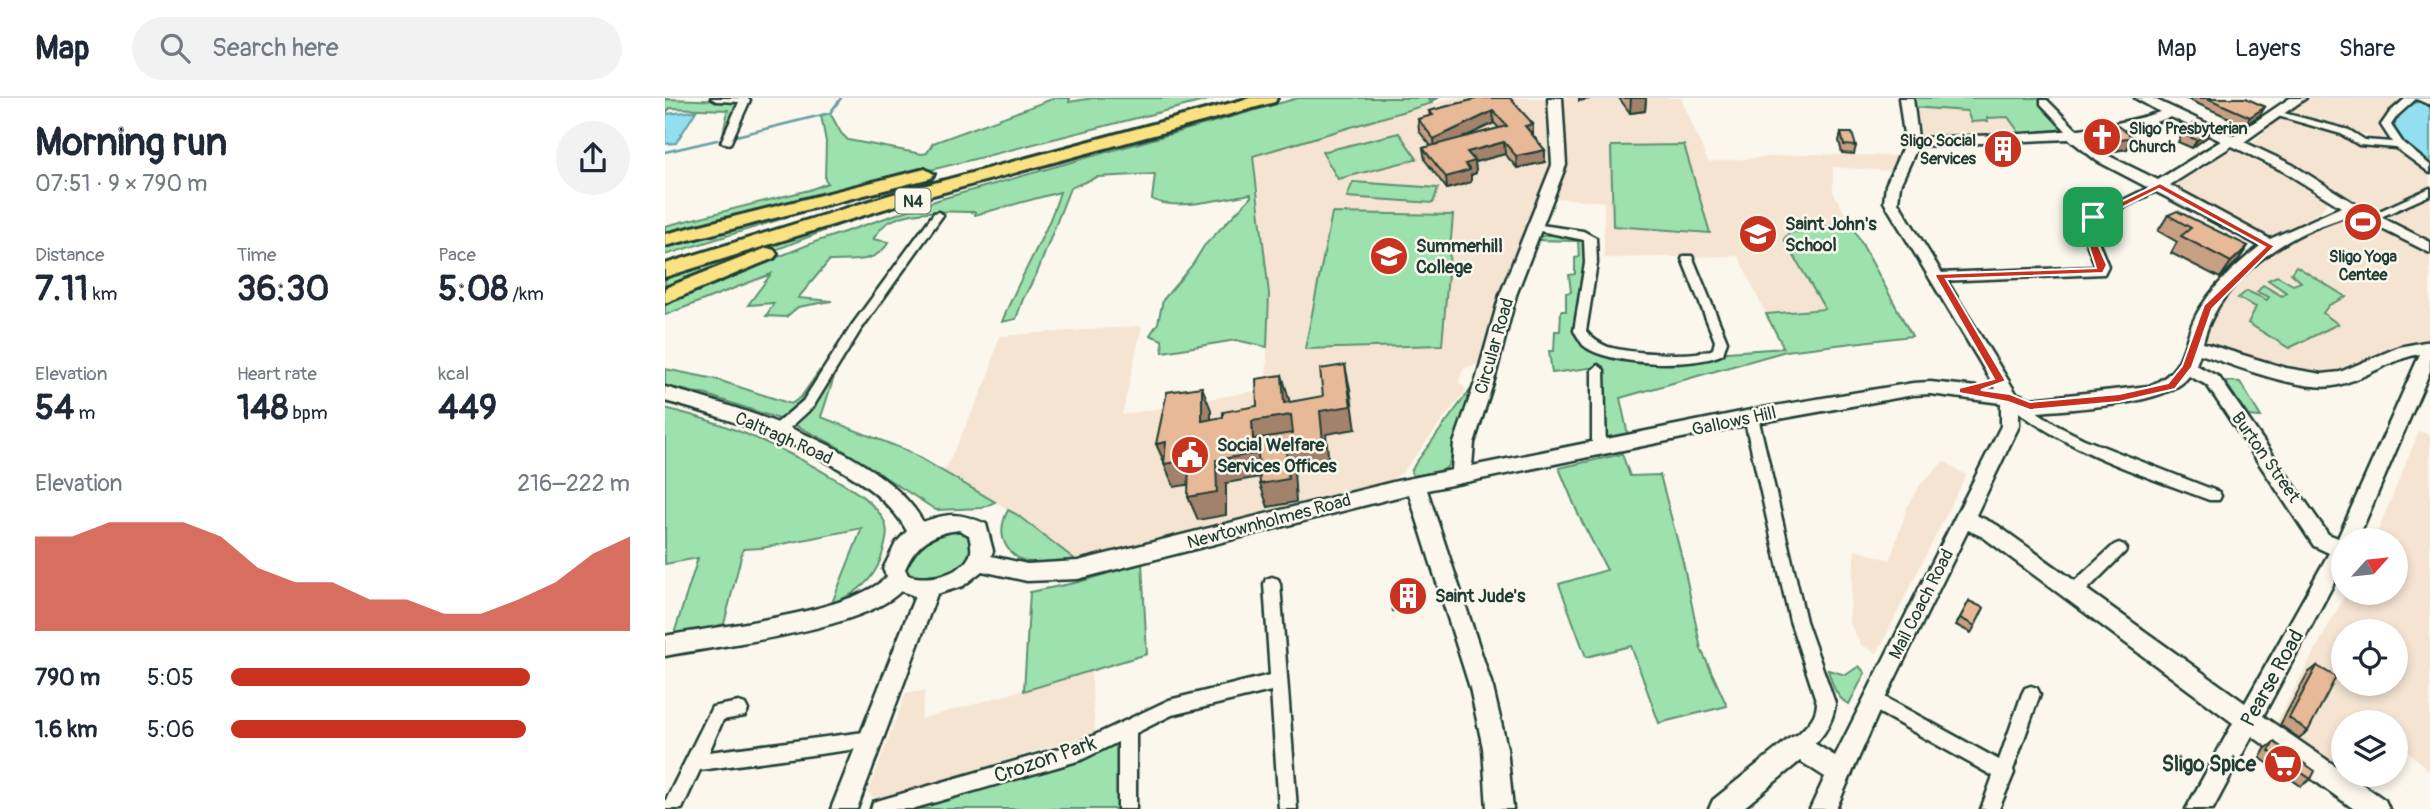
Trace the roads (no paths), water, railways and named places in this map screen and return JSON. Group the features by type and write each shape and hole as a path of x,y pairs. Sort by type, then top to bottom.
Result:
{"highway":[{"name":"N4","path":"665,296 865,217 1235,98"},
{"name":"N4","path":"665,240 1269,98"},
{"name":"N4","path":"665,260 785,221 1159,123"},
{"name":"N4","path":"665,271 893,200 1159,123"}],"street":[{"path":"716,98 745,100 726,142"},
{"name":"Circular Road","path":"1461,476 1464,443 1490,366 1508,295 1559,165 1555,98"},
{"path":"1906,98 1912,142 1909,154 1893,185 1891,202 1940,276 2005,389 2025,412 2065,435 2214,496"},
{"path":"2142,98 2288,168 2352,208 2430,248"},
{"path":"1940,276 2100,271 2102,265 2084,223 2160,185 2299,98"},
{"path":"2412,98 2393,114 2386,125 2399,145 2430,170"},
{"path":"2421,98 2430,101"},
{"path":"2044,102 2094,153 2160,185 2271,246"},
{"path":"1912,142 2073,133 2130,126 2170,113"},
{"path":"2276,114 2345,131 2363,142 2399,145"},
{"path":"2370,218 2430,191"},
{"path":"2186,367 2208,308 2271,246 2287,236 2352,208"},
{"path":"777,431 808,404 856,328 938,215"},
{"path":"1534,227 1583,234 1590,238 1591,263 1580,331 1590,345 1627,355 1709,356 1719,351 1721,341 1688,259"},
{"path":"2193,346 2277,371 2326,380 2333,380 2389,359 2430,349"},
{"name":"Pearse Road","path":"2352,528 2430,349"},
{"path":"2389,359 2417,378"},
{"name":"Gallows Hill","path":"1461,476 1599,450 1751,416 1913,390 2005,389 2030,406 2152,392 2171,386 2186,367"},
{"name":"Burton Street","path":"2186,367 2213,381 2321,540 2331,543"},
{"path":"1598,370 1599,450"},
{"name":"Mail Coach Road","path":"1823,809 1873,700 2010,426 2005,389"},
{"name":"Caltragh Road","path":"665,394 736,415 824,452 876,486 903,508 919,534"},
{"path":"1722,809 1818,728 1826,711 1826,703 1798,621 1751,416"},
{"name":"Newtownholmes Road","path":"978,559 1027,573 1050,574 1078,570 1415,485 1461,476"},
{"path":"1415,485 1488,712 1500,776 1500,809"},
{"path":"1964,519 1990,531 2376,809"},
{"path":"665,646 842,613 886,592 898,579 896,561 909,542 919,534 946,523 971,524 979,530 983,538 983,549 978,559 957,579 928,589 910,587 898,579"},
{"path":"2073,593 2119,550"},
{"name":"Pearse Road","path":"2199,809 2331,570"},
{"path":"1272,584 1288,809"},
{"path":"844,809 928,589"},
{"name":"Crozon Park","path":"880,809 1080,751 1169,708 1279,681"},
{"path":"1990,809 2031,694"},
{"path":"1873,700 2005,772"},
{"path":"672,809 718,713 739,710"},
{"path":"1127,728 1127,809"},
{"path":"695,762 872,739"},
{"path":"1798,746 1840,773"}],"water":[{"path":"2430,98 2430,165 2403,143 2394,125 2409,107"},
{"path":"696,111 676,143 665,144 666,114"}],"waterway":[{"path":"736,136 830,113 841,98"},
{"path":"665,152 717,140"}],"place":[{"name":"Sligo Presbyterian Church","path":"2102,137"},
{"name":"Sligo Social Services","path":"2003,149"},
{"name":"Sligo Yoga Centee","path":"2363,222"},
{"name":"Saint John's School","path":"1758,234"},
{"name":"Summerhill College","path":"1389,256"},
{"name":"Social Welfare Services Offices","path":"1190,455"},
{"name":"Saint Jude's","path":"1408,596"},
{"name":"Sligo Spice","path":"2283,764"}]}
